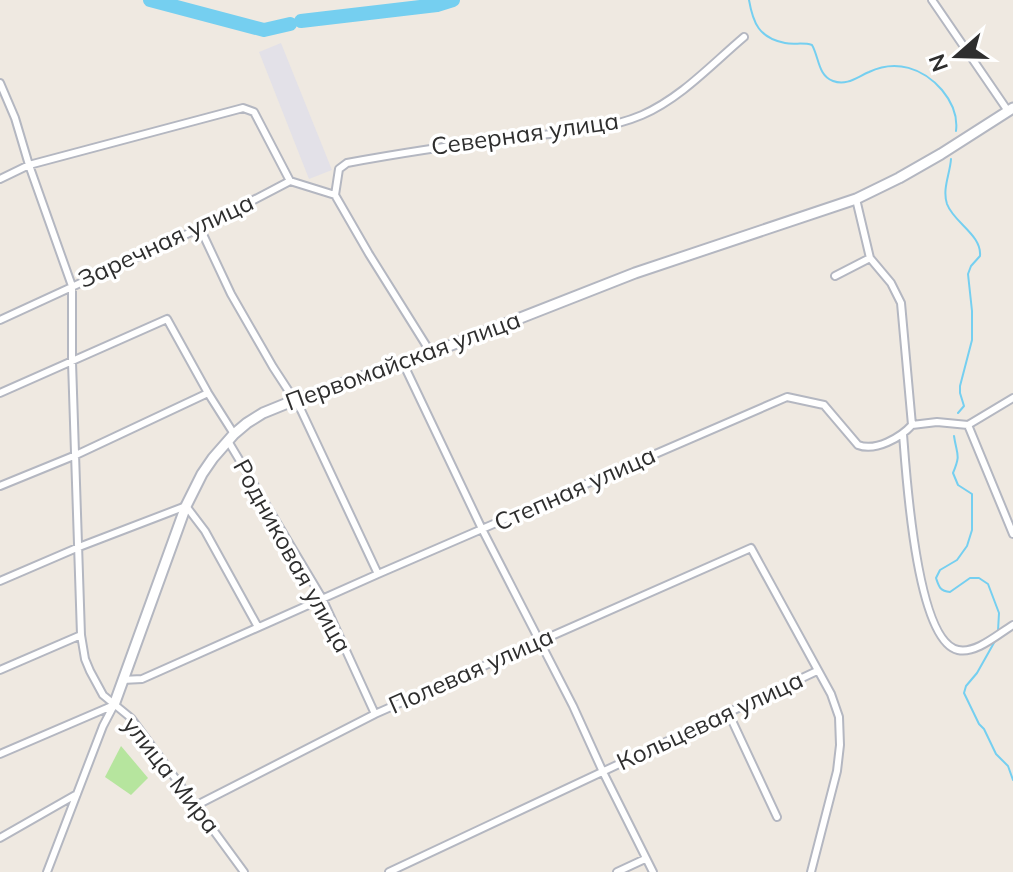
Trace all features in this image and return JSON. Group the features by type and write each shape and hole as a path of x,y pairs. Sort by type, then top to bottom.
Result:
{"street":[{"path":"932,0 1010,110 1013,122"},
{"name":"Северная улица","path":"335,195 339,169 347,163 431,147 591,128 642,115 680,92 744,37"},
{"path":"0,83 15,118 72,286 81,635 0,670"},
{"path":"0,179 29,165 243,108 254,112 290,181 335,195 431,353"},
{"name":"Первомайская улица","path":"47,872 114,705 186,506 213,458 247,423 295,400 431,353 635,273 856,199 924,164 1010,110"},
{"name":"Заречная улица","path":"0,320 200,228 290,181"},
{"path":"856,199 870,258 891,283 901,303 912,425 937,422 968,425 1013,398"},
{"path":"200,228 231,294 295,400 378,574"},
{"path":"835,276 870,258"},
{"name":"Родниковая улица","path":"72,362 167,319 322,598 375,714"},
{"path":"0,393 72,362"},
{"name":"Кольцевая улица","path":"403,363 653,872"},
{"path":"0,486 76,455 208,393"},
{"name":"Степная улица","path":"122,680 142,679 787,397 824,405 858,445 865,448 903,434 912,425"},
{"path":"968,425 1013,534"},
{"path":"903,434 912,528 928,607 941,639 951,648 962,651 972,649 1013,625"},
{"path":"0,581 186,506 205,531 258,627"},
{"name":"Кольцевая улица","path":"751,548 831,694 839,717 837,771 811,872"},
{"name":"Полевая улица","path":"197,805 375,714 751,548"},
{"name":"улица Мира","path":"81,635 85,659 94,682 103,695 131,718 244,872"},
{"name":"Кольцевая улица","path":"389,872 817,671"},
{"path":"0,754 114,705"},
{"path":"728,712 777,817"},
{"path":"0,838 77,794"},
{"path":"617,872 645,859"}],"shaded area":[{"path":"281,43 332,170 309,179 259,52"}],"green space":[{"path":"121,746 148,778 131,795 105,777"}],"waterway":[{"path":"150,0 264,30 290,24"},
{"path":"301,21 437,5 453,0"},
{"path":"749,0 755,22 763,33 776,41 812,45 828,79 847,82 889,66 908,68 926,76 935,82 951,104 956,131"},
{"path":"951,159 946,187 947,204 977,242 980,256 968,274 972,340 960,386 964,406 958,413"},
{"path":"954,436 958,458 953,473 958,485 972,494 972,530 967,546 957,560 940,570 936,578 940,588 950,592 970,578 979,578 988,584 999,613 998,631"},
{"path":"995,641 964,693 996,754 1008,766 1013,780"}]}
